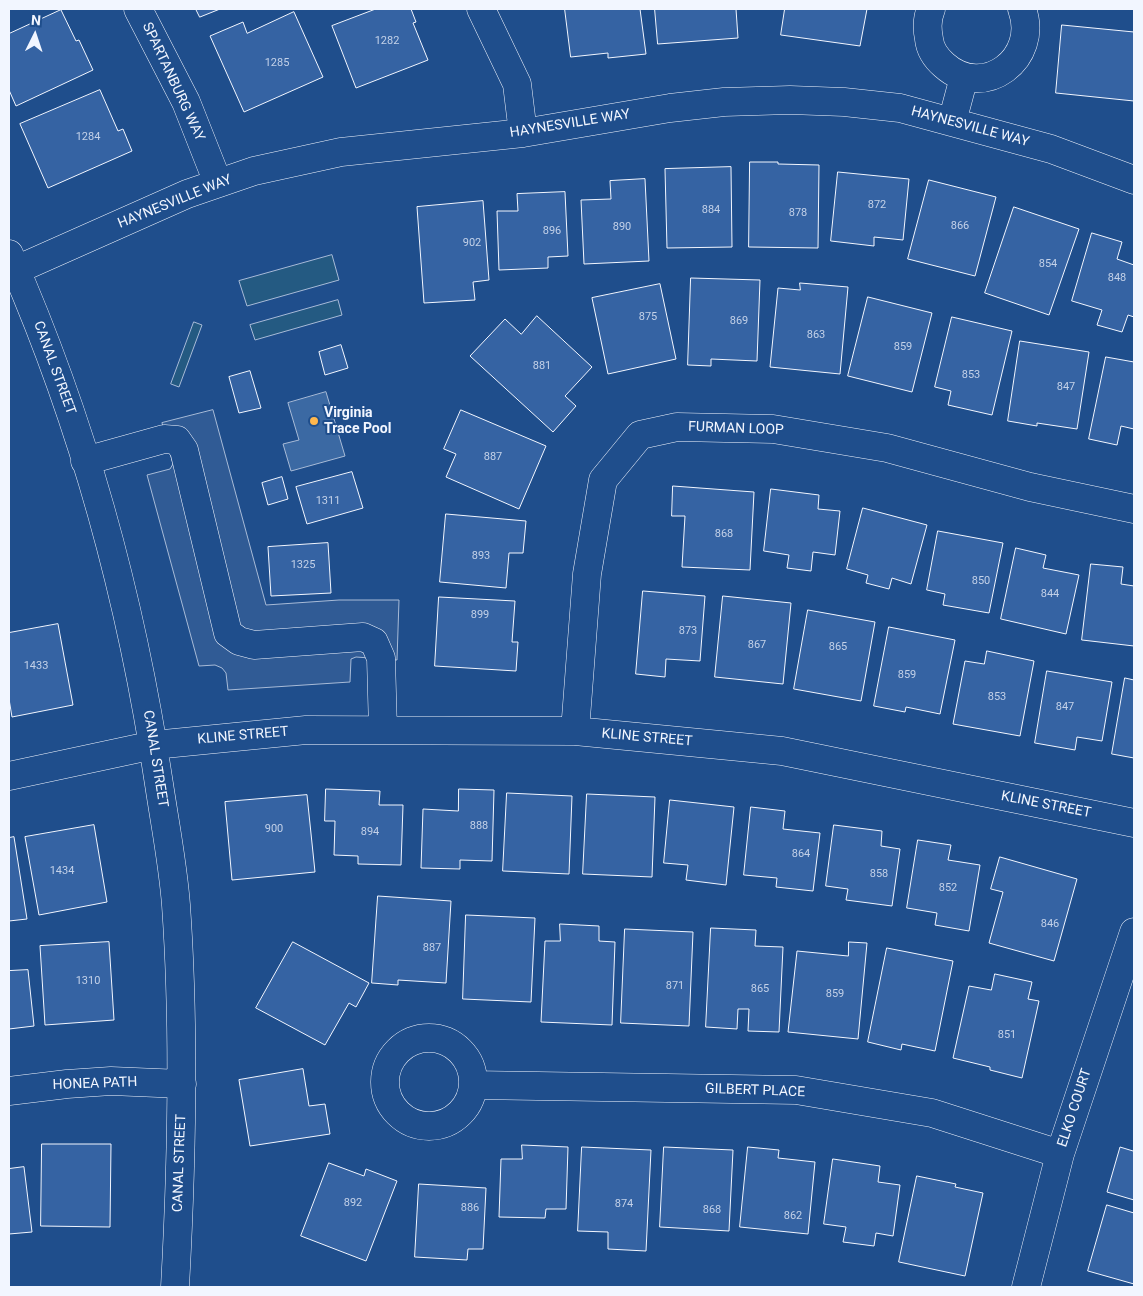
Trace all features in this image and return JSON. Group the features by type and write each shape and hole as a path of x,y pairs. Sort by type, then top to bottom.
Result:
{"street":[{"name":"SPARTANBURG WAY","path":"138,9 186,102 218,183"},
{"path":"481,9 517,84 523,133"},
{"path":"932,9 927,28 930,45 937,59 949,70 964,77 981,78 997,74 1011,65 1021,52 1026,36 1026,19 1022,9"},
{"path":"952,122 964,77"},
{"name":"HAYNESVILLE WAY","path":"13,261 187,194 254,171 341,152 523,133 670,108 724,102 790,100 844,102 900,108 1051,149 1134,180"},
{"name":"CANAL STREET","path":"13,261 34,312 76,429 116,561 140,668 154,745 176,902 181,1012 180,1200 175,1287"},
{"name":"FURMAN LOOP","path":"575,731 586,574 603,480 640,436 677,427 773,429 887,448 1030,487 1134,509"},
{"path":"85,461 164,439 176,440 184,450 228,633 239,641 254,645 363,637 374,642 381,658 383,730"},
{"name":"KLINE STREET","path":"9,776 154,745 306,730 575,731 782,751 1134,823"},
{"name":"ELKO COURT","path":"1026,1287 1060,1154 1134,932"},
{"name":"HONEA PATH","path":"9,1091 59,1084 111,1081 182,1084"},
{"name":"GILBERT PLACE","path":"473,1085 796,1090 932,1114 1060,1154"}],"shaded area":[{"path":"332,255 339,280 247,306 239,281"},
{"path":"338,300 342,315 255,340 250,325"},
{"path":"194,322 202,325 179,387 171,384"},
{"name":"Virginia Trace Pool","path":"326,392 345,456 291,471 283,444 299,440 288,403"},
{"path":"213,410 266,605 339,600 399,600 397,660 356,657 351,659 350,682 228,690 226,673 222,668 215,665 199,666 147,475 170,469 173,464 162,423"}],"building":[{"path":"196,9 220,9 200,17"},
{"path":"376,9 411,9 416,22 413,23 428,60 356,88 332,26"},
{"path":"565,9 640,9 646,54 608,58 608,53 571,57"},
{"path":"655,9 736,9 738,38 658,44"},
{"path":"785,9 867,9 860,46 781,35"},
{"path":"61,10 76,41 79,40 93,70 16,106 9,90 9,34"},
{"path":"294,12 323,77 244,112 210,36 243,22 247,33"},
{"path":"1062,25 1134,32 1134,101 1056,93"},
{"path":"100,90 118,131 123,129 132,151 48,188 20,124"},
{"path":"750,162 819,165 818,248 749,247"},
{"path":"731,167 732,247 667,248 665,169"},
{"path":"838,172 909,179 903,240 874,237 874,246 831,241"},
{"path":"645,179 649,261 584,264 581,200 611,199 610,181"},
{"path":"929,180 996,197 975,276 908,259"},
{"path":"565,192 568,256 548,257 548,268 499,270 497,211 518,211 517,194"},
{"path":"483,201 489,280 473,282 475,300 424,303 417,207"},
{"path":"1014,207 1079,229 1049,315 985,293"},
{"path":"1092,233 1122,242 1117,259 1134,265 1134,317 1128,315 1122,332 1097,325 1102,310 1072,301"},
{"path":"691,278 760,280 757,361 711,359 711,366 688,365"},
{"path":"800,283 848,287 840,374 770,367 778,288 800,290"},
{"path":"660,284 676,359 608,374 592,298"},
{"path":"868,297 932,313 912,392 848,376"},
{"path":"537,316 592,367 565,396 576,406 553,432 470,356 505,319 521,334"},
{"path":"952,317 1012,331 992,415 948,405 951,391 935,387"},
{"path":"1020,341 1089,352 1077,429 1037,423 1037,426 1008,421"},
{"path":"341,345 348,368 325,375 319,352"},
{"path":"1106,357 1134,362 1134,429 1121,426 1117,445 1089,439"},
{"path":"250,371 261,408 239,413 229,377"},
{"path":"461,410 546,446 519,509 446,477 456,454 444,449"},
{"path":"352,472 363,508 307,524 296,487"},
{"path":"282,477 288,499 268,505 262,483"},
{"path":"673,486 754,492 750,570 682,567 685,516 672,516"},
{"path":"771,489 819,495 818,509 840,511 835,555 813,552 811,571 787,568 789,555 764,551"},
{"path":"863,508 927,525 911,584 892,578 889,589 866,583 868,575 847,569"},
{"path":"446,514 526,521 523,553 509,553 506,588 440,582"},
{"path":"938,531 1003,543 989,613 943,605 945,594 927,590"},
{"path":"328,543 331,593 271,596 268,547"},
{"path":"1016,548 1046,555 1043,568 1079,575 1066,634 1001,619"},
{"path":"1091,564 1123,567 1121,584 1134,586 1134,646 1082,640"},
{"path":"643,591 705,596 700,661 666,659 665,677 636,674"},
{"path":"723,596 791,603 783,684 715,677"},
{"path":"439,597 515,601 512,642 518,642 516,671 435,666"},
{"path":"808,610 875,622 861,701 794,689"},
{"path":"58,624 73,705 12,717 9,699 9,633"},
{"path":"889,627 955,640 940,714 906,707 905,712 874,706"},
{"path":"987,651 1034,661 1020,736 953,724 965,661 984,664"},
{"path":"1047,671 1112,682 1102,741 1077,737 1075,750 1035,743"},
{"path":"1125,678 1134,680 1134,758 1112,754"},
{"path":"326,789 380,791 379,805 403,805 401,865 358,864 358,856 334,855 335,821 325,821"},
{"path":"459,789 494,790 492,861 460,860 460,869 421,868 423,809 458,811"},
{"path":"507,793 572,796 569,874 503,871"},
{"path":"587,794 655,797 652,877 583,874"},
{"path":"307,795 315,872 232,880 225,802"},
{"path":"670,800 734,807 726,885 686,880 688,865 664,863"},
{"path":"751,807 785,811 783,829 820,833 813,891 776,887 777,878 744,875"},
{"path":"94,825 107,902 39,915 25,837"},
{"path":"834,825 882,831 881,846 900,849 892,906 846,900 848,889 826,886"},
{"path":"14,837 27,919 9,921 9,838"},
{"path":"918,840 951,845 948,860 980,865 969,931 935,925 937,913 907,908"},
{"path":"1000,857 1077,879 1054,961 989,943 1003,892 991,889"},
{"path":"378,896 451,901 446,983 398,980 398,985 372,983"},
{"path":"466,915 535,918 531,1002 463,999"},
{"path":"560,924 599,926 599,941 615,942 612,1025 541,1022 545,941 560,941"},
{"path":"711,928 756,930 755,946 783,947 779,1032 748,1031 749,1009 738,1009 737,1029 706,1027"},
{"path":"625,929 693,932 689,1026 621,1023"},
{"path":"109,942 114,1020 45,1025 40,946"},
{"path":"293,942 369,983 356,1007 349,1003 325,1045 256,1008"},
{"path":"849,942 867,943 858,1039 788,1032 797,951 848,956"},
{"path":"887,948 953,961 935,1051 902,1044 901,1050 868,1042"},
{"path":"28,970 34,1026 9,1029 9,971"},
{"path":"995,974 1032,982 1028,999 1039,1001 1022,1078 990,1070 990,1067 953,1058 969,986 991,990"},
{"path":"303,1069 309,1106 325,1104 330,1134 250,1146 239,1080"},
{"path":"42,1144 111,1144 110,1227 41,1226"},
{"path":"522,1145 568,1147 566,1209 546,1209 545,1218 499,1217 501,1159 522,1159"},
{"path":"1134,1145 1134,1200 1107,1192 1120,1147 1133,1151"},
{"path":"582,1147 651,1150 646,1251 608,1249 608,1232 578,1231"},
{"path":"664,1147 733,1150 729,1231 660,1227"},
{"path":"748,1147 779,1150 778,1158 815,1162 808,1234 740,1227"},
{"path":"833,1159 880,1166 878,1182 900,1185 893,1236 876,1233 874,1246 843,1242 846,1227 824,1224"},
{"path":"329,1163 364,1176 366,1169 397,1181 366,1261 301,1236"},
{"path":"24,1167 32,1232 9,1234 9,1169"},
{"path":"917,1176 956,1184 955,1187 983,1193 965,1276 899,1262"},
{"path":"419,1184 486,1188 483,1249 468,1249 467,1260 415,1257"},
{"path":"1107,1205 1134,1213 1134,1284 1088,1271"}],"place":[{"name":"Virginia Trace Pool","path":"314,421"}]}
